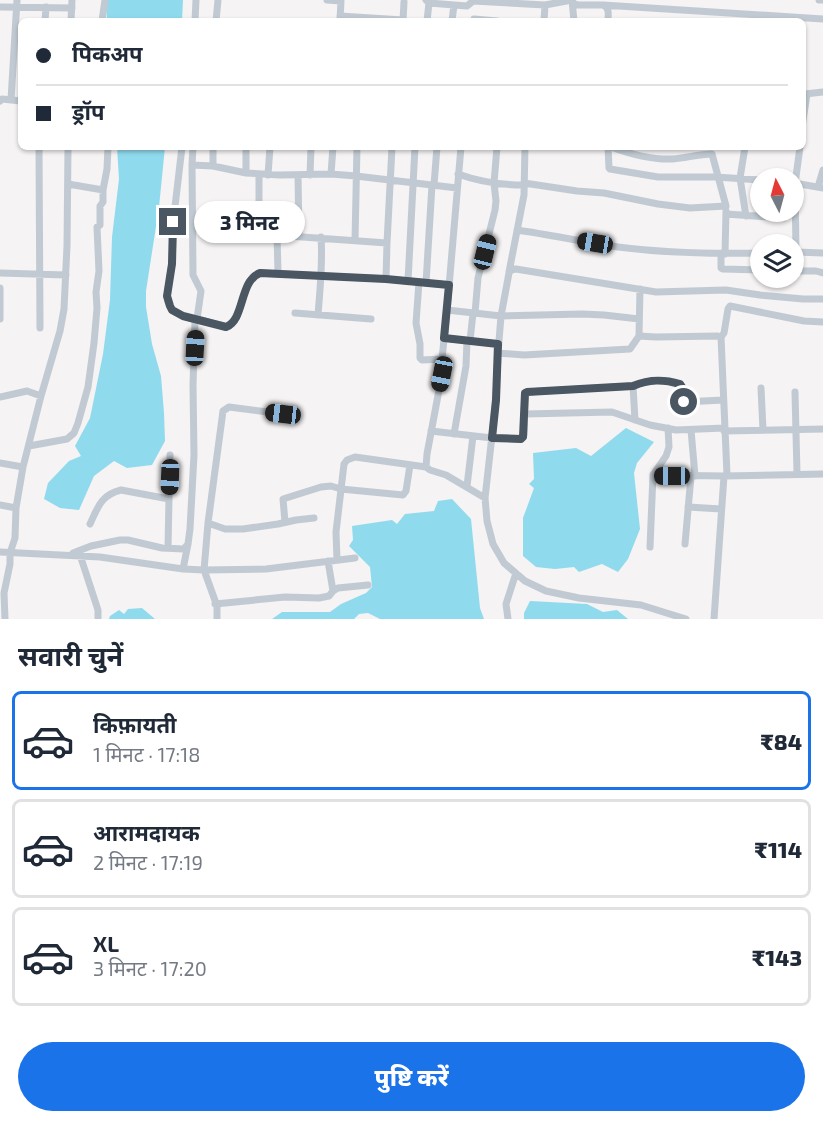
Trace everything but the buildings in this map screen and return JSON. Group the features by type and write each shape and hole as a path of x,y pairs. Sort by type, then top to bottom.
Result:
{"street":[{"path":"102,18 105,0"},
{"path":"195,18 196,0"},
{"path":"216,18 218,0"},
{"path":"327,0 341,1 340,18"},
{"path":"427,18 428,2 467,6 473,1 545,5 572,0"},
{"path":"572,0 578,5 788,18"},
{"path":"572,0 574,18"},
{"path":"403,18 404,2"},
{"path":"10,100 17,4"},
{"path":"0,7 17,4 46,8 72,4"},
{"path":"452,18 454,5"},
{"path":"544,18 545,5"},
{"path":"603,5 608,8 608,18"},
{"path":"467,6 473,18"},
{"path":"45,18 46,8"},
{"path":"806,19 823,19"},
{"path":"806,94 823,92"},
{"path":"0,101 2,99 18,101"},
{"path":"39,150 40,328"},
{"path":"5,619 4,593 10,553 15,538 16,508 23,467 60,332 64,309 68,150"},
{"path":"29,446 67,439 74,433 88,387 97,308 96,292 99,271 97,227 100,225 100,206 104,202 103,190 108,150"},
{"path":"182,150 167,296 172,310 183,316 226,327 230,326 235,322 252,278 260,273 386,279 449,285"},
{"path":"183,569 188,544 194,455 193,385 196,320 201,291 193,275 193,150"},
{"path":"213,150 213,166"},
{"path":"246,150 246,173"},
{"path":"268,175 270,150"},
{"path":"310,175 311,150"},
{"path":"331,174 333,150"},
{"path":"355,240 357,150"},
{"path":"386,279 392,150"},
{"path":"408,281 415,150"},
{"path":"437,150 423,282 416,323 420,358 422,360 442,359"},
{"path":"426,467 442,374 461,150"},
{"path":"454,434 478,279 495,210 497,150"},
{"path":"525,150 524,195 501,316 496,400 485,498 487,521 493,544 504,563 525,581 546,591 579,598 641,605 686,619"},
{"path":"609,150 610,169 658,177 750,179"},
{"path":"618,150 659,159 712,154 726,206 721,268 750,270"},
{"path":"745,150 740,178 746,216"},
{"path":"796,168 800,150"},
{"path":"192,165 268,175 331,174 457,188"},
{"path":"804,185 820,188 823,170"},
{"path":"259,174 259,233 387,243"},
{"path":"458,174 502,185 524,184 604,193 669,206 690,208 726,206"},
{"path":"298,175 299,236"},
{"path":"68,184 103,190"},
{"path":"726,214 750,216"},
{"path":"517,230 619,247 665,252 750,253"},
{"path":"277,234 278,273"},
{"path":"318,315 322,275 321,237"},
{"path":"804,252 823,253"},
{"path":"509,273 516,269 656,292 726,290 803,299 823,299"},
{"path":"804,271 823,273"},
{"path":"0,273 66,274"},
{"path":"0,288 0,319"},
{"path":"498,353 524,355 630,349 639,336 640,289"},
{"path":"714,619 725,476 721,337 724,333 728,309 730,306 810,322 823,322"},
{"path":"447,310 501,316 582,314 639,319"},
{"path":"295,313 371,319"},
{"path":"639,336 721,337"},
{"path":"444,338 498,344"},
{"path":"432,431 521,439 523,437 525,393 527,392 633,386 643,381 661,380 680,384 684,402 723,400"},
{"path":"633,386 635,420"},
{"path":"761,387 763,430"},
{"path":"0,397 27,391 41,396"},
{"path":"795,392 797,474"},
{"path":"217,619 217,606 204,570 208,523 224,411 229,407 283,414"},
{"path":"525,414 612,412 668,428 691,430 823,429"},
{"path":"650,547 653,475 666,456 669,447 668,428"},
{"path":"685,544 693,476 691,430"},
{"path":"467,486 473,436"},
{"path":"168,548 170,455"},
{"path":"337,560 336,532 344,464 347,460 352,458 426,467 467,486 485,498"},
{"path":"0,463 23,467"},
{"path":"285,522 283,499 321,487 331,486 403,495 406,491 410,465"},
{"path":"653,475 823,474"},
{"path":"90,524 104,497 116,491 169,499"},
{"path":"0,505 16,508"},
{"path":"688,507 722,509"},
{"path":"208,523 225,530 314,518"},
{"path":"63,555 120,540 184,549 188,544"},
{"path":"0,552 100,556 183,569 204,570 266,569 355,558"},
{"path":"80,555 98,610 98,619"},
{"path":"328,561 333,591"},
{"path":"508,619 506,604 516,573"},
{"path":"215,604 285,597 319,598 329,596 338,588 368,585"}],"water":[{"path":"106,0 183,0 182,18 107,18"},
{"path":"117,150 165,150 159,207 146,291 146,307 152,344 161,376 165,441 152,465 127,468 114,461 94,476 79,510 60,508 44,499 48,483 69,461 81,456 75,446 90,418 103,354 110,300 112,237 119,179"},
{"path":"626,428 654,442 637,463 634,473 640,529 628,559 618,572 602,564 579,572 574,567 555,569 536,567 523,556 523,518 534,488 529,484 534,479 533,453 576,448 591,456"},
{"path":"452,499 471,519 480,608 484,619 380,619 368,613 359,614 354,619 272,619 282,612 330,612 341,604 366,593 372,587 370,567 349,546 353,540 352,526 392,520 397,524 405,514 434,511 438,501"},
{"path":"530,601 587,604 603,612 617,610 628,619 524,619 524,613"},
{"path":"142,608 155,619 109,619 119,610 124,614 128,609"}],"route":[{"path":"173,222 168,302 172,310 195,320 230,326 235,322 252,278 260,273 386,279 449,285 444,338 498,344 492,438 521,439 523,437 525,393 527,392 633,386 643,381 661,380 680,384 684,402"}]}
